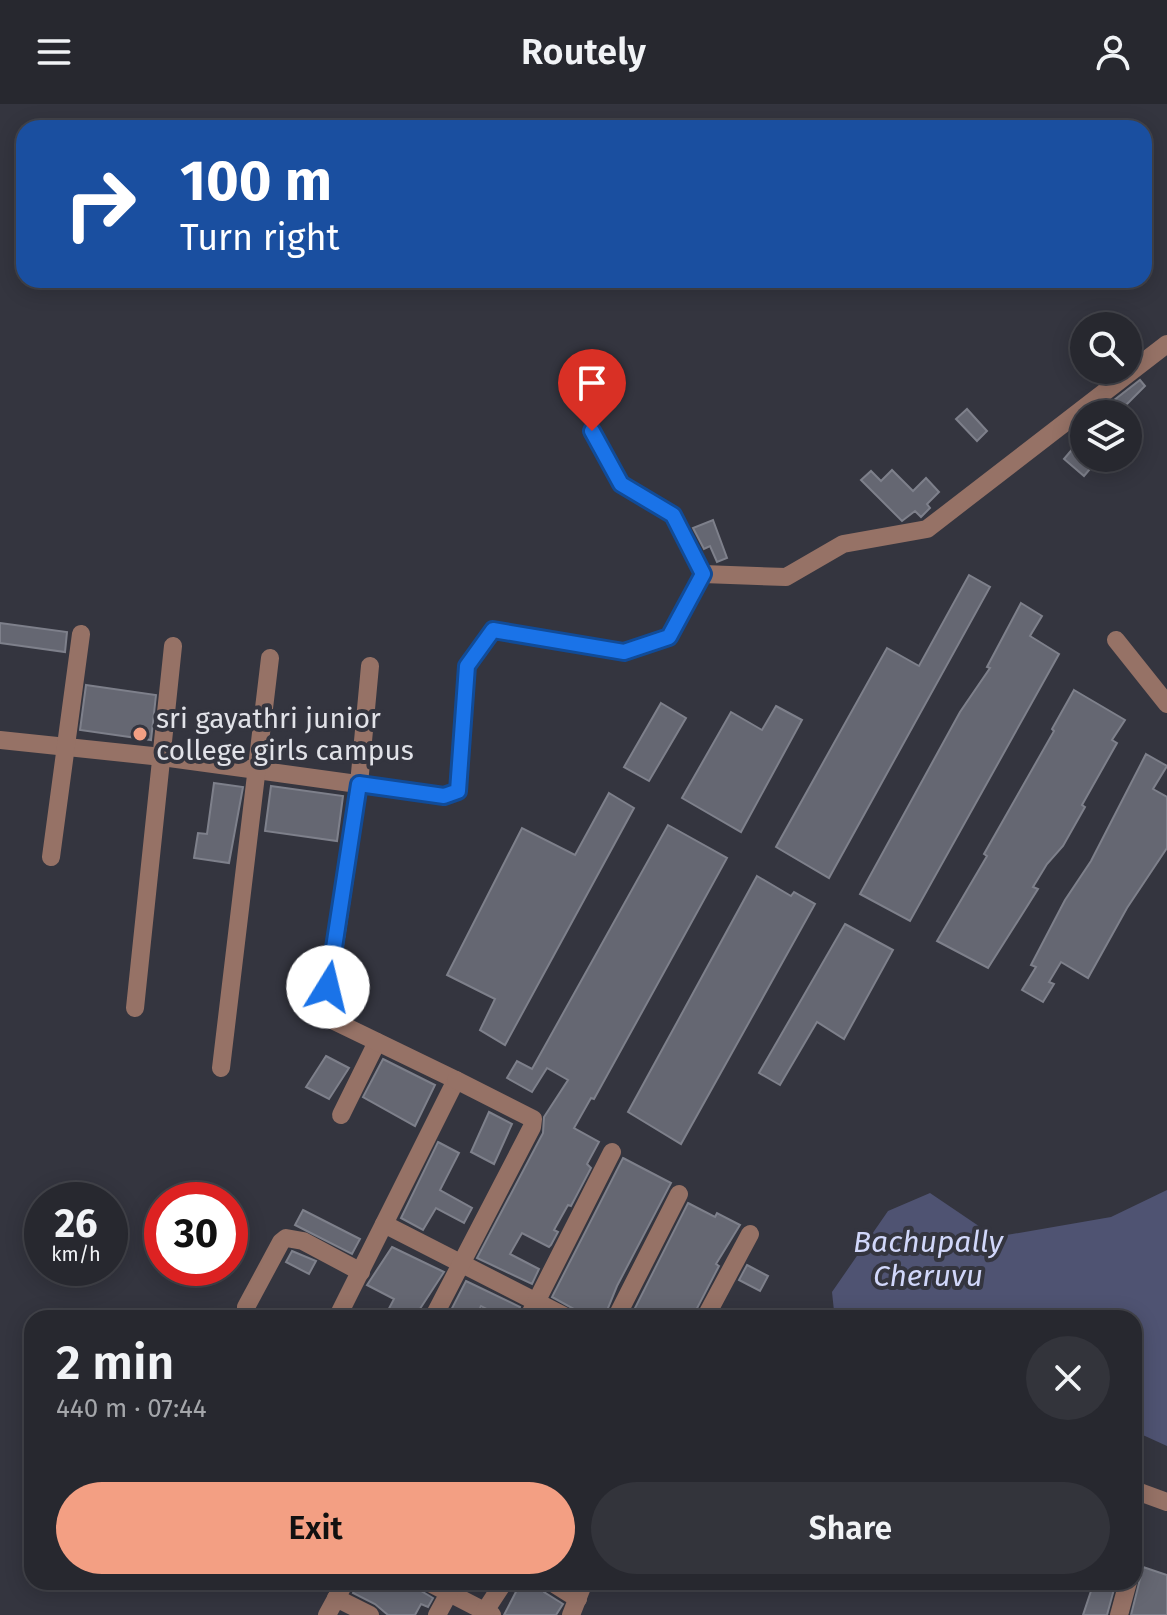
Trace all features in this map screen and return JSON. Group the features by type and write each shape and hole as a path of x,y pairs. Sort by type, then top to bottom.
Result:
{"street":[{"path":"703,574 786,577 843,544 927,529 1167,344"},
{"path":"592,431 621,484 673,515 703,574"},
{"path":"0,740 162,757 444,796 458,791 467,666 493,630 624,652 669,637 703,574"},
{"path":"51,857 81,634"},
{"path":"1116,640 1167,704"},
{"path":"135,1008 173,646"},
{"path":"221,1068 270,658"},
{"path":"370,666 359,784 325,1012 334,1021 533,1119 532,1127 437,1310"},
{"path":"341,1115 377,1042"},
{"path":"341,1310 456,1080"},
{"path":"384,1224 460,1264 532,1310 612,1152"},
{"path":"620,1310 679,1194"},
{"path":"709,1310 750,1234"},
{"path":"246,1307 286,1238 303,1241 361,1272"},
{"path":"1142,1493 1167,1502"},
{"path":"443,1590 489,1613 500,1590"},
{"path":"1119,1615 1126,1590"},
{"path":"437,1615 449,1593"},
{"path":"336,1598 370,1615"}],"water":[{"name":"Bachupally Cheruvu","path":"1167,1190 1167,1446 1142,1435 1142,1310 834,1310 832,1292 888,1211 930,1193 995,1237 1111,1217"}],"building":[{"path":"1142,382 1145,386 1131,400 1114,400 1135,384"},
{"path":"967,409 987,431 977,441 956,419"},
{"path":"892,470 913,491 926,478 939,492 927,504 930,508 921,517 915,511 902,521 861,480 871,471 881,481"},
{"path":"713,520 727,558 717,562 710,546 704,549 693,528"},
{"path":"969,575 990,587 829,878 776,847 887,648 919,666"},
{"path":"1021,603 1042,616 1030,636 1059,654 910,921 860,894 960,712 990,668 987,667"},
{"path":"0,623 67,632 65,652 0,643"},
{"path":"86,685 156,695 151,740 80,730"},
{"path":"1074,690 1125,720 1112,740 1117,743 1082,805 1085,807 1063,846 1033,887 1038,889 988,968 937,941 987,856 984,854"},
{"path":"661,703 686,718 649,781 624,767"},
{"path":"776,706 802,720 741,832 682,798 731,712 762,730"},
{"path":"1146,754 1167,766 1153,789 1167,797 1167,848 1127,908 1088,978 1061,962 1049,982 1054,984 1043,1002 1022,990 1036,967 1031,965 1065,900 1091,861"},
{"path":"214,783 243,787 229,863 194,858 198,833 207,834"},
{"path":"271,786 343,796 337,841 265,831"},
{"path":"609,793 634,808 505,1045 480,1030 495,999 447,975 522,828 575,855"},
{"path":"668,825 727,858 594,1099 591,1098 574,1128 599,1142 587,1164 591,1168 554,1230 558,1232 551,1245 549,1247 522,1233 510,1254 539,1269 532,1284 477,1258 543,1133 544,1117 568,1080 547,1068 532,1092 507,1078 517,1061 532,1069"},
{"path":"757,876 791,896 794,892 815,904 681,1144 628,1112"},
{"path":"845,924 893,950 844,1039 817,1022 780,1085 759,1073"},
{"path":"326,1056 349,1068 329,1099 306,1087"},
{"path":"383,1059 435,1085 415,1126 363,1097"},
{"path":"489,1112 512,1124 494,1164 471,1152"},
{"path":"438,1142 459,1153 440,1190 472,1208 464,1223 436,1208 423,1230 401,1218"},
{"path":"623,1158 671,1183 607,1310 576,1310 552,1297"},
{"path":"688,1203 740,1225 716,1264 719,1266 696,1310 634,1310"},
{"path":"303,1210 360,1239 352,1254 295,1225"},
{"path":"392,1247 444,1272 419,1310 388,1310 394,1299 367,1285"},
{"path":"292,1251 316,1261 309,1274 286,1262"},
{"path":"747,1265 768,1276 760,1291 739,1280"},
{"path":"466,1281 520,1307 519,1310 489,1310 481,1306 479,1310 451,1310"},
{"path":"1143,1567 1167,1575 1167,1615 1131,1615 1137,1590 1142,1590"},
{"path":"354,1590 420,1590 433,1598 428,1607 421,1604 415,1615 388,1615 353,1593"},
{"path":"517,1590 543,1590 563,1604 556,1615 504,1615"},
{"path":"1091,1590 1114,1590 1107,1615 1083,1615"}],"place":[{"name":"sri gayathri junior college girls campus","path":"140,734"}],"route":[{"path":"328,987 359,784 444,796 458,791 467,666 493,630 624,652 669,637 703,574 673,515 621,484 592,431"}]}
